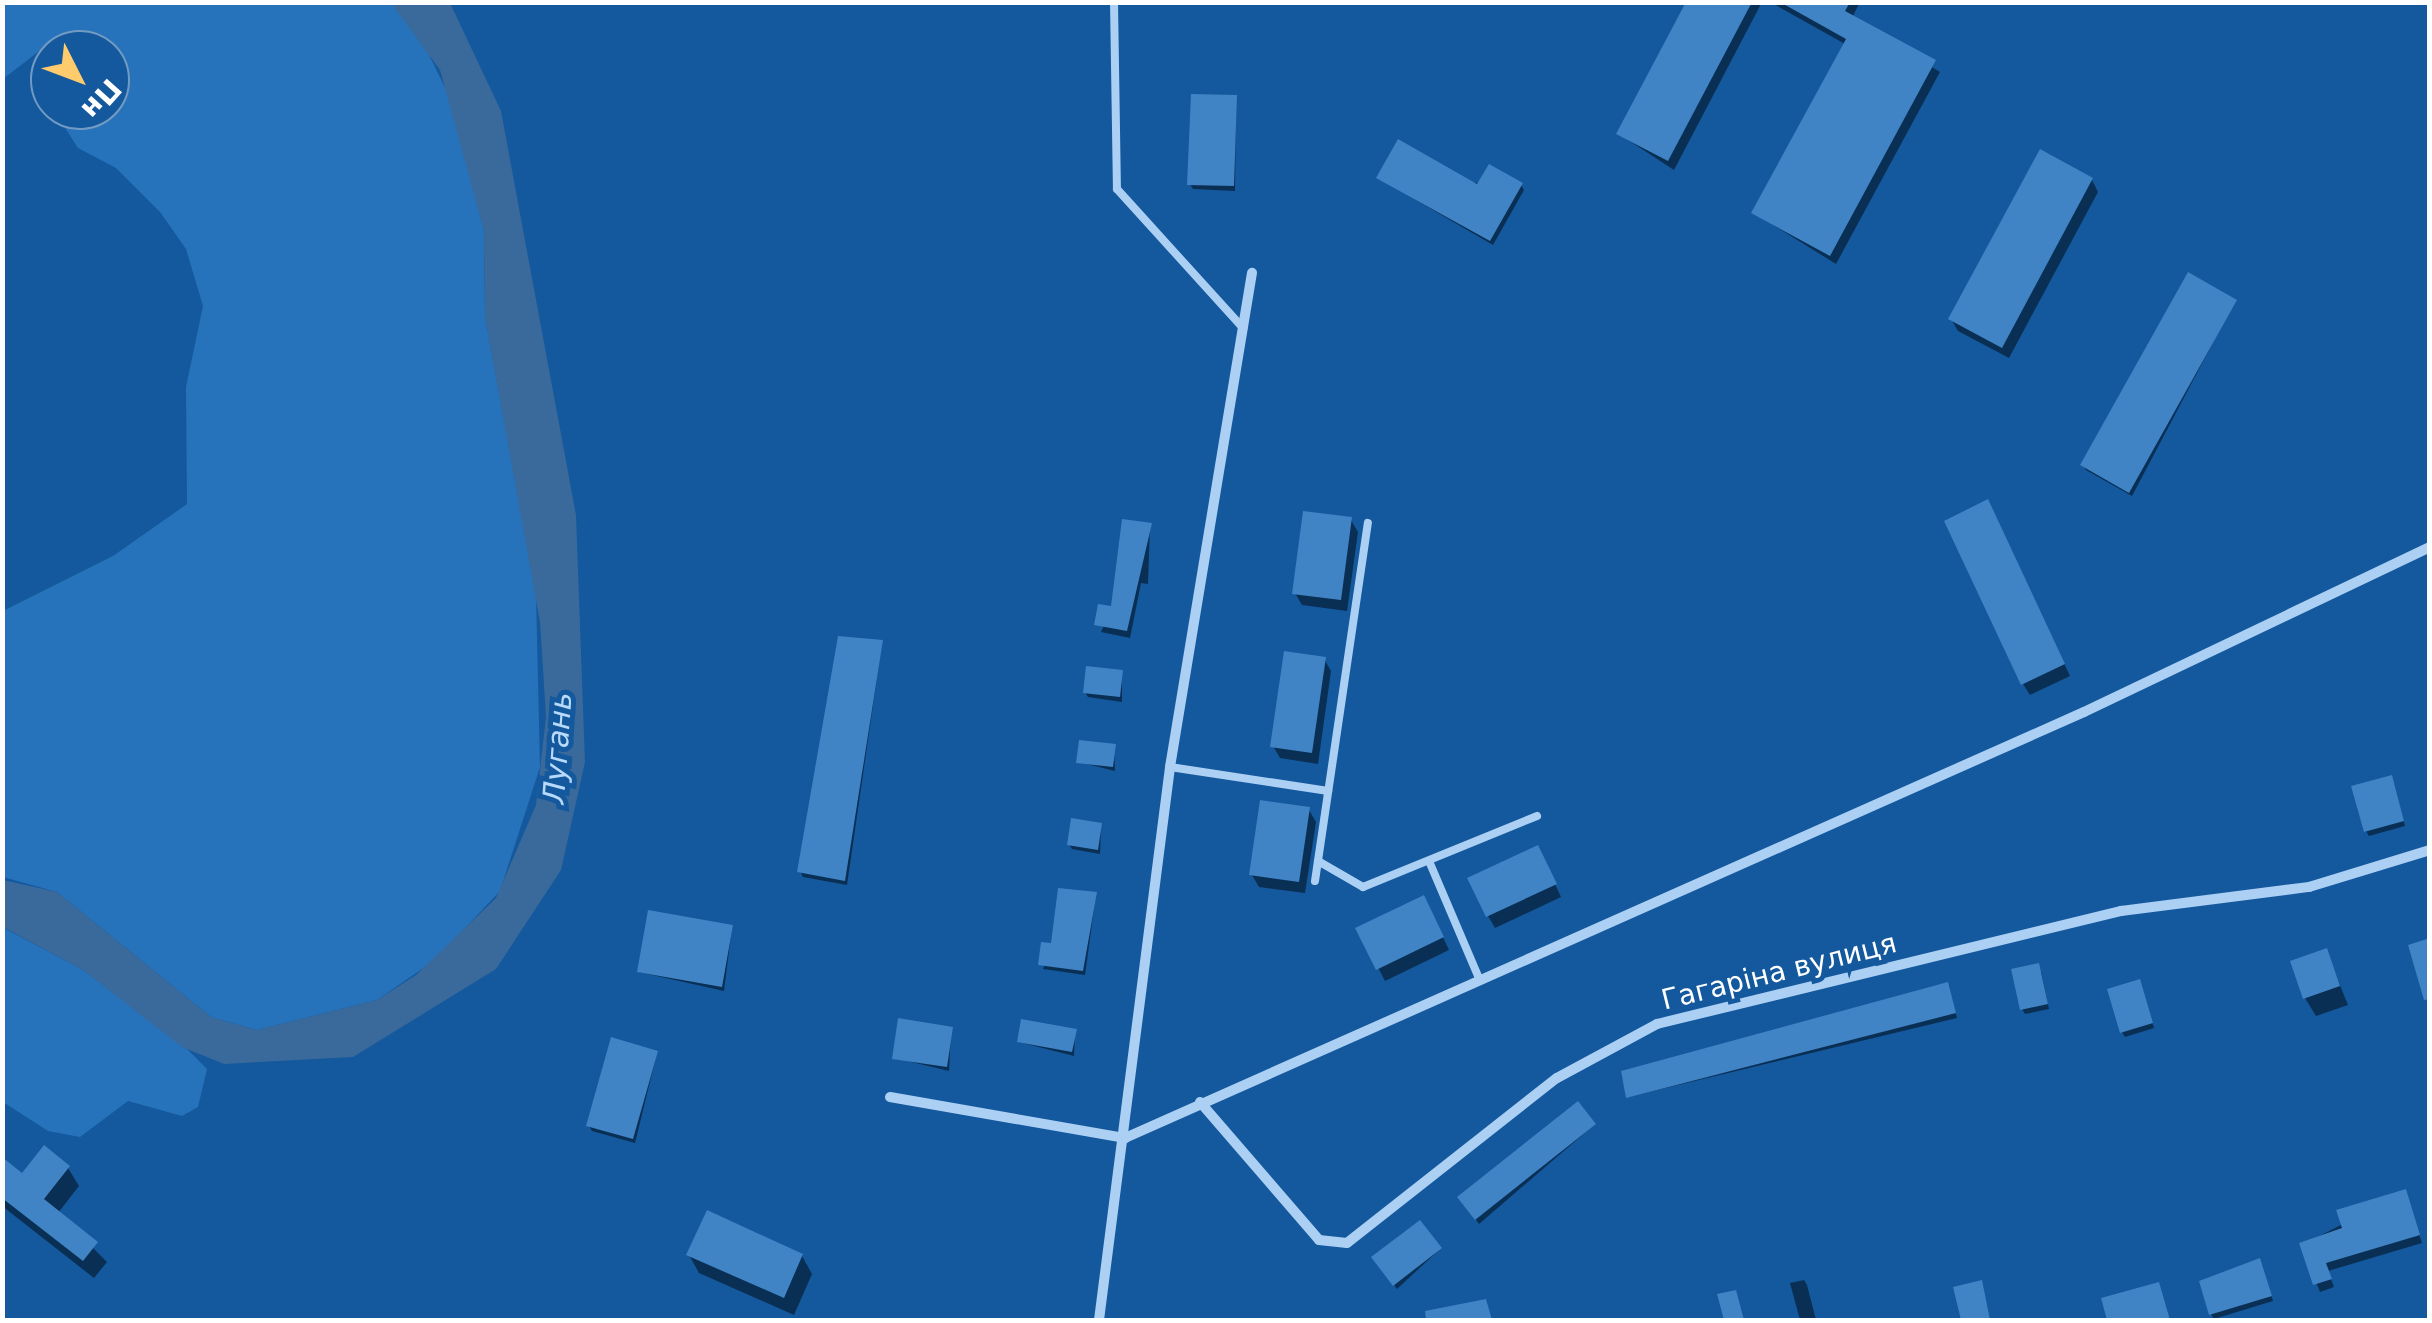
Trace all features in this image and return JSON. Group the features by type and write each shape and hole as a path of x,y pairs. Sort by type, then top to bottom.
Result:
{"street":[{"path":"1099,1320 1170,767 1252,273"},
{"path":"890,1096 1125,1138 1478,976 2084,712 2430,547"},
{"name":"Гагаріна вулиця","path":"1200,1102 1319,1240 1347,1243 1557,1078 1657,1024 2121,911 2308,887 2430,850"}],"lane":[{"path":"1114,2 1117,189 1243,328"},
{"path":"1315,881 1368,522"},
{"path":"1170,767 1328,791"},
{"path":"1318,861 1364,888 1537,816"},
{"path":"1429,861 1478,976"}],"shaded area":[{"path":"391,2 417,30 451,100 484,231 485,317 536,594 540,767 500,891 435,960 377,1000 257,1030 211,1017 57,892 3,877 3,611 113,556 187,504 186,387 203,306 186,249 160,212 116,168 78,148 66,130 130,130 130,30 30,30 30,58 3,79 3,3"},
{"path":"2,927 83,970 187,1049 207,1069 198,1107 182,1116 128,1101 80,1137 48,1131 3,1102"}],"water":[{"name":"Лугань","path":"391,3 450,3 501,111 576,515 585,762 561,870 496,969 353,1057 224,1064 182,1047 83,970 3,927 3,880 57,892 211,1017 257,1030 377,1000 416,975 496,898 536,805 546,717 540,622 485,317 484,231 440,70"}],"building":[{"path":"1686,2 1752,2 1668,161 1616,134"},
{"path":"1780,2 1850,2 1845,11 1936,60 1830,256 1751,213 1846,39"},
{"path":"1191,94 1237,95 1234,186 1187,185"},
{"path":"1398,139 1477,184 1489,164 1523,183 1490,241 1376,178"},
{"path":"2040,149 2093,178 2002,348 1948,319"},
{"path":"2188,272 2237,300 2129,493 2080,465"},
{"path":"1988,499 2065,664 2021,685 1944,521"},
{"path":"1303,511 1352,517 1341,600 1292,594"},
{"path":"1122,519 1152,523 1127,631 1094,625 1098,604 1111,606"},
{"path":"838,636 883,640 845,881 797,872"},
{"path":"1284,651 1326,657 1312,753 1270,747"},
{"path":"1086,666 1123,670 1120,697 1083,693"},
{"path":"1079,740 1116,744 1113,767 1076,763"},
{"path":"2392,775 2404,821 2364,832 2351,786"},
{"path":"1260,800 1310,807 1299,882 1249,875"},
{"path":"1071,818 1102,823 1098,850 1067,845"},
{"path":"1538,845 1557,884 1486,917 1467,878"},
{"path":"1058,888 1097,892 1083,971 1038,965 1041,942 1051,943"},
{"path":"1424,895 1444,937 1376,970 1355,928"},
{"path":"648,910 733,925 722,987 637,972"},
{"path":"2430,938 2430,999 2424,1000 2408,945"},
{"path":"2327,948 2340,986 2303,999 2290,961"},
{"path":"2039,963 2048,1004 2020,1010 2011,969"},
{"path":"2140,979 2153,1023 2120,1033 2107,989"},
{"path":"1948,982 1956,1013 1626,1098 1621,1071"},
{"path":"898,1018 953,1027 947,1067 892,1059"},
{"path":"1021,1019 1077,1029 1072,1052 1017,1042"},
{"path":"611,1037 658,1051 633,1139 586,1126"},
{"path":"1578,1101 1596,1124 1475,1220 1457,1197"},
{"path":"44,1145 70,1166 44,1199 98,1242 83,1261 2,1198 2,1157 22,1173"},
{"path":"2406,1189 2420,1235 2326,1263 2332,1279 2313,1285 2299,1243 2342,1228 2336,1210"},
{"path":"707,1210 803,1254 784,1298 686,1255"},
{"path":"1420,1220 1442,1248 1393,1286 1371,1257"},
{"path":"2260,1258 2272,1296 2209,1315 2199,1281"},
{"path":"1982,1280 1990,1320 1961,1320 1953,1287"},
{"path":"2159,1282 2170,1320 2107,1320 2101,1298"},
{"path":"1736,1290 1744,1320 1724,1320 1717,1294"},
{"path":"1486,1299 1492,1320 1426,1320 1425,1311"}]}
